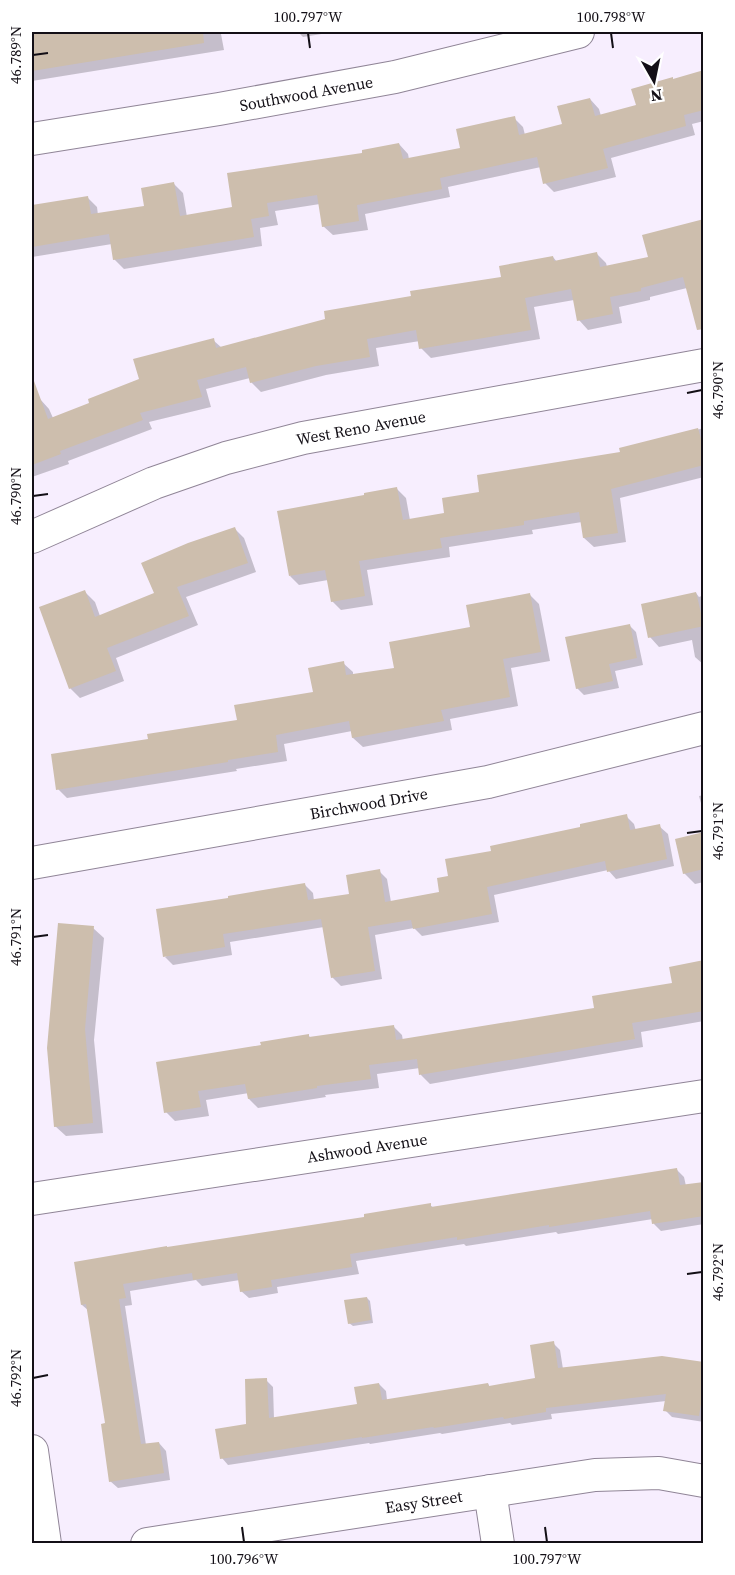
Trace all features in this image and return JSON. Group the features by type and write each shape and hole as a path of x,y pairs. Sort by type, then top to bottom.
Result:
{"street":[{"name":"Southwood Avenue","path":"32,139 219,109 395,77 578,32"},
{"name":"West Reno Avenue","path":"32,537 164,480 226,458 303,438 704,365"},
{"name":"Birchwood Drive","path":"32,863 488,783 704,728"},
{"name":"Ashwood Avenue","path":"32,1199 704,1096"},
{"path":"32,1451 45,1544"},
{"name":"Easy Street","path":"147,1544 595,1475 659,1473 704,1481"},
{"path":"490,1491 498,1544"}],"building":[{"path":"32,32 203,32 204,43 32,71"},
{"path":"704,70 704,110 684,115 686,126 603,149 608,168 543,184 537,157 440,178 442,189 357,205 359,221 322,227 317,195 267,203 269,216 251,219 254,237 113,260 109,234 32,247 32,205 88,196 91,214 144,206 141,188 174,182 180,216 232,207 227,173 362,153 362,150 399,143 403,159 460,148 456,129 515,116 519,135 562,124 557,106 590,98 595,116 636,105 631,89"},
{"path":"704,219 704,329 697,330 683,277 641,288 641,291 610,297 613,314 577,321 571,289 525,298 531,330 419,349 416,330 367,339 370,357 316,366 250,383 246,367 197,380 202,397 140,413 143,420 60,451 61,454 32,465 32,381 34,381 48,419 89,403 88,399 139,379 133,359 214,338 216,348 325,319 324,311 411,296 410,291 501,277 499,266 553,256 554,261 597,252 600,267 648,257 642,235"},
{"path":"698,428 704,450 704,465 611,489 618,533 583,538 579,512 524,521 524,525 440,538 442,548 359,561 365,596 331,602 325,570 289,576 277,511 397,487 403,520 444,513 442,498 479,492 477,475 620,452 619,448"},
{"path":"235,527 248,563 177,587 189,616 107,648 116,671 69,689 39,607 85,590 95,617 154,593 141,563 188,543"},
{"path":"696,592 704,626 648,638 641,604"},
{"path":"530,593 541,652 503,659 510,697 441,710 444,721 352,738 349,721 276,735 278,752 56,790 51,754 148,739 147,734 237,720 234,705 313,692 308,668 344,661 346,675 394,668 389,642 470,627 466,605"},
{"path":"630,624 637,658 609,664 613,681 576,689 565,637"},
{"path":"627,814 630,830 660,824 667,859 607,872 605,861 487,887 492,914 413,929 411,920 368,927 375,971 331,978 321,919 223,934 225,947 163,957 156,909 305,883 308,900 349,894 346,875 380,869 385,902 439,892 437,878 448,876 445,859 491,851 490,846 580,827 580,824"},
{"path":"704,832 704,869 683,874 675,839"},
{"path":"58,923 94,926 85,1029 93,1123 54,1127 47,1048"},
{"path":"704,960 704,1011 632,1023 635,1039 419,1075 417,1059 369,1065 371,1079 248,1099 245,1084 198,1091 201,1107 164,1113 156,1062 261,1045 260,1042 309,1034 309,1037 394,1025 396,1040 594,1008 592,996 672,983 669,967"},
{"path":"677,1168 680,1185 704,1182 704,1216 652,1224 650,1211 350,1254 352,1267 271,1280 272,1287 240,1292 237,1273 193,1280 192,1273 123,1284 126,1298 119,1299 141,1444 159,1442 164,1473 109,1482 101,1424 105,1423 86,1304 81,1305 74,1262 364,1217 364,1214 431,1203 431,1207"},
{"path":"367,1297 371,1320 348,1324 344,1300"},
{"path":"554,1341 558,1368 662,1356 704,1362 704,1399 702,1398 699,1416 663,1411 666,1394 546,1408 546,1412 504,1419 503,1417 220,1459 215,1429 246,1424 245,1379 267,1378 269,1418 357,1404 354,1387 379,1383 382,1400 535,1378 530,1345"}]}
